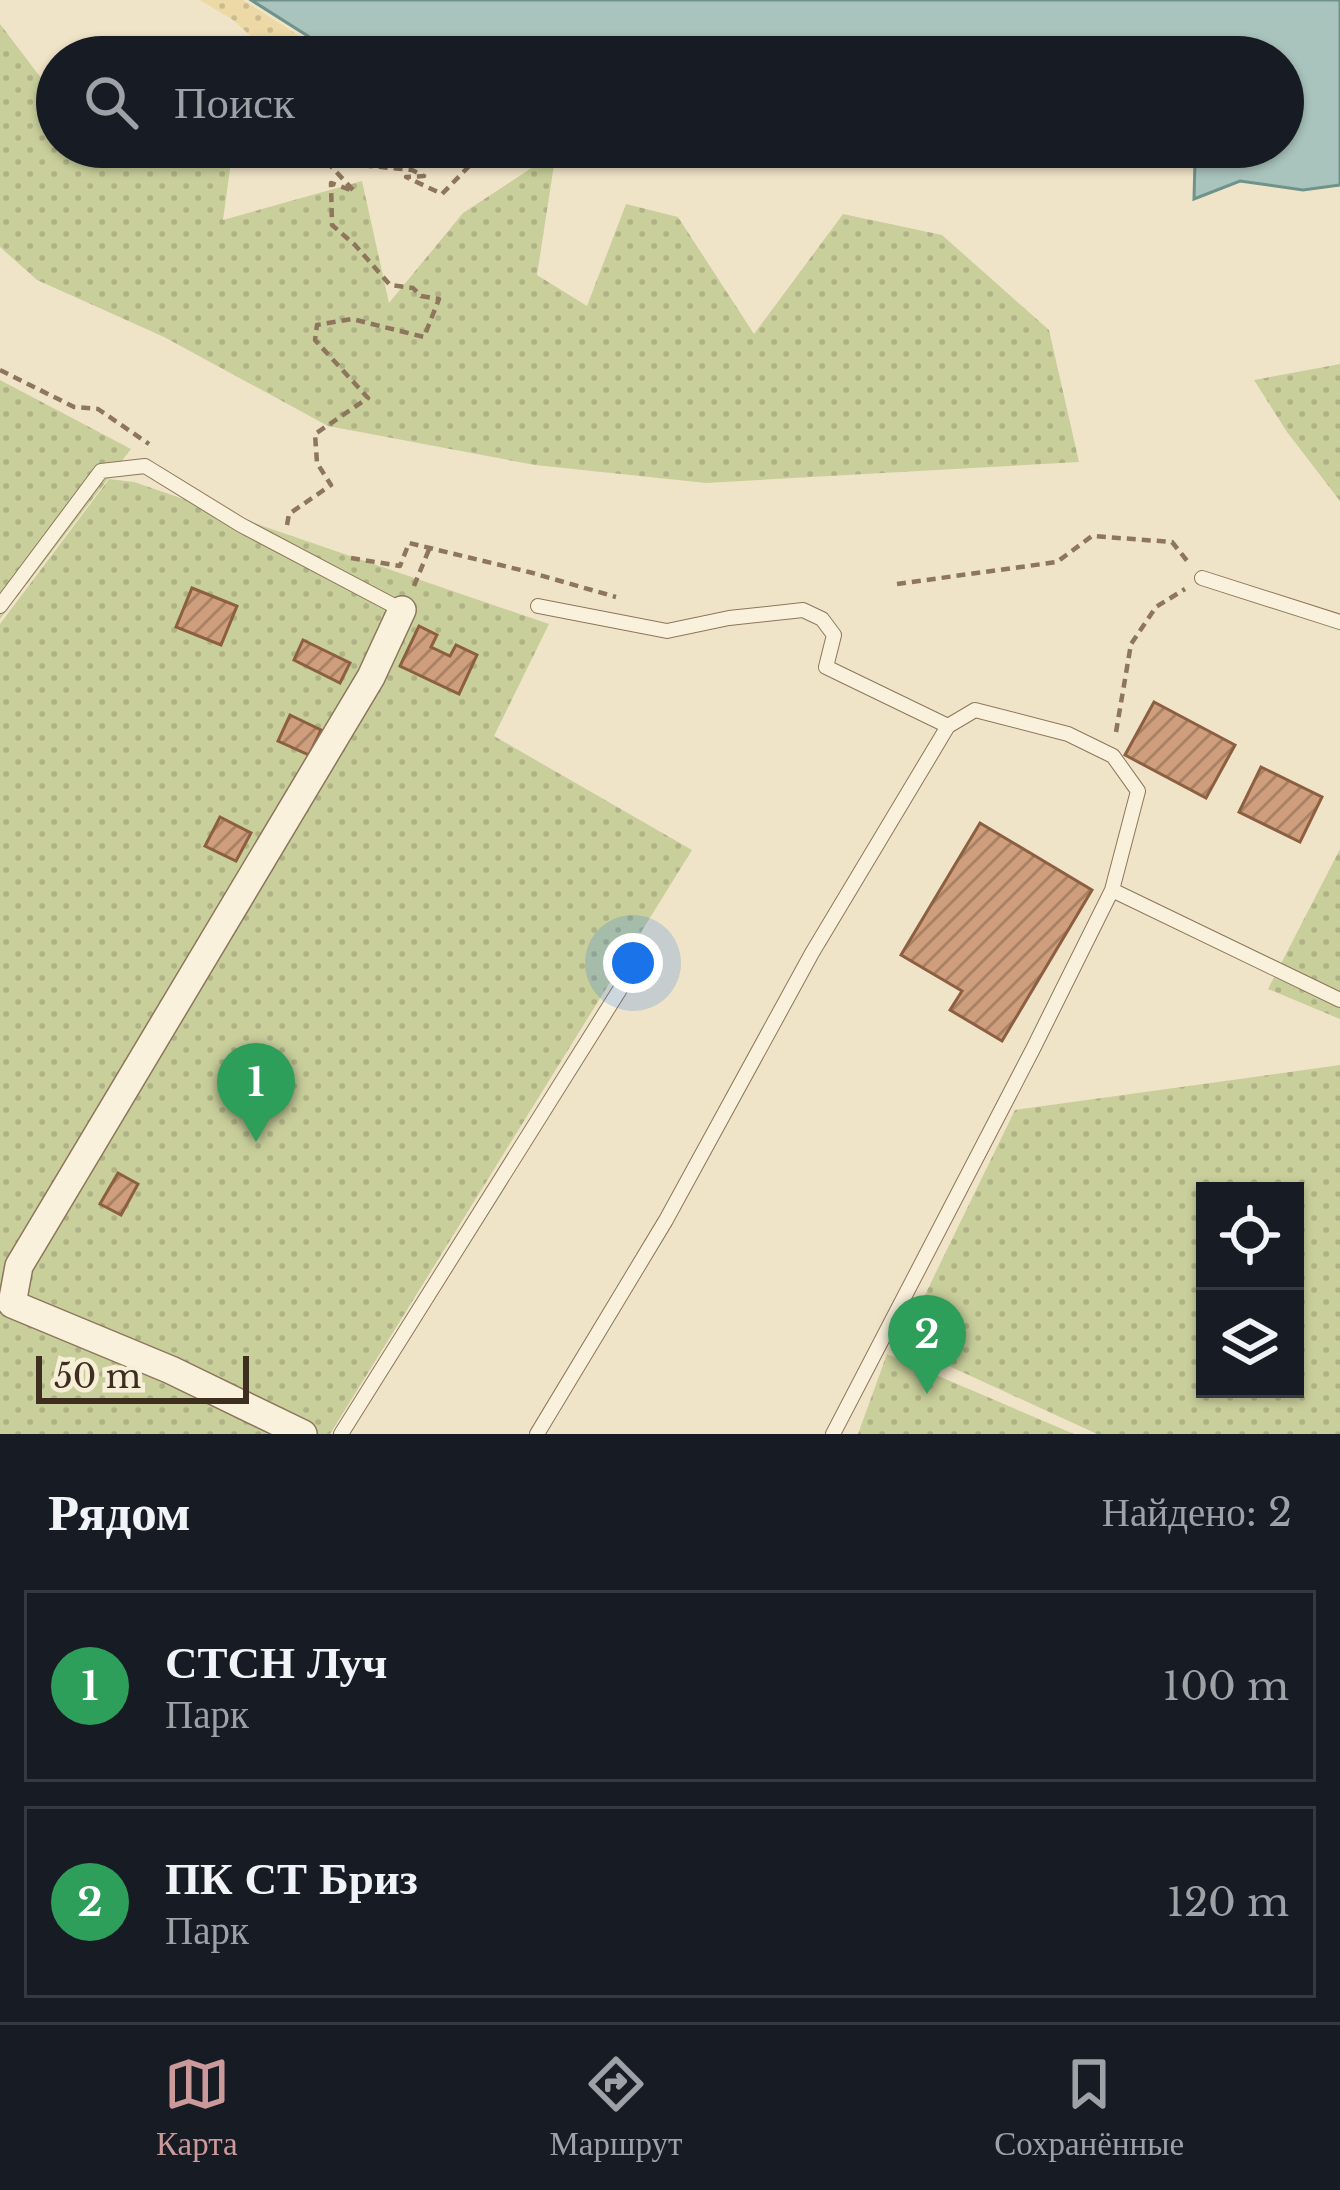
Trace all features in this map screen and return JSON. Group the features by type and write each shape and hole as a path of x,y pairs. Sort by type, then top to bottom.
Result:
{"street":[{"path":"304,1434 171,1370 6,1302 19,1266 371,677 408,598"}],"lane":[{"path":"0,606 101,470 145,466 241,525 408,598"},
{"path":"1202,578 1340,622"},
{"path":"538,606 667,631 803,610 822,620 834,635 826,667 948,726"},
{"path":"537,1434 666,1220 812,953 948,726 975,710 1068,734 1113,756 1138,790 1112,890 833,1434"},
{"path":"1112,890 1340,1000"},
{"path":"341,1434 644,951"}],"path":[{"path":"286,531 289,514 331,485 317,463 315,434 368,398 315,340 317,325 352,320 424,337 439,299 390,284 332,225 331,183 354,191 333,168"},
{"path":"391,168 424,176 406,177 442,194 467,168"},
{"path":"0,370 74,406"},
{"path":"897,584 1057,562 1092,536 1172,542 1202,578 1156,607 1131,644 1113,756"},
{"path":"400,566 409,543 616,597"},
{"path":"408,598 430,547"}],"green space":[{"path":"0,24 36,71 36,168 230,168 223,220 362,181 389,303 463,213 532,168 554,168 537,275 587,306 626,204 678,217 754,334 843,214 942,235 1049,330 1079,462 706,483 535,465 328,426 164,337 37,280 0,247"},
{"path":"1340,364 1340,501 1254,380"},
{"path":"0,380 131,449 0,619"},
{"path":"109,479 134,482 549,624 494,736 692,850 330,1434 0,1434 0,624"},
{"path":"1340,849 1340,1019 1268,989"},
{"path":"1340,1065 1340,1434 1097,1434 901,1344 1015,1110"},
{"path":"887,1354 1074,1434 858,1434"}],"sand":[{"path":"200,0 243,0 299,36 251,36"}],"water":[{"path":"251,0 1340,0 1340,185 1303,190 1240,181 1194,199 1195,168 1304,168 1304,36 308,36"}],"building":[{"path":"192,588 237,606 221,645 176,627"},
{"path":"419,626 437,635 431,647 450,656 456,645 477,655 459,694 400,666"},
{"path":"303,640 350,663 340,683 294,660"},
{"path":"1154,702 1235,745 1206,798 1125,755"},
{"path":"290,715 321,730 309,755 278,741"},
{"path":"1261,767 1322,797 1300,842 1239,812"},
{"path":"220,817 251,833 236,861 205,846"},
{"path":"980,823 1092,890 1002,1041 950,1010 962,991 901,955"},
{"path":"118,1173 138,1184 121,1215 100,1204"}],"place":[{"name":"СТСН Луч","path":"256,1142"},
{"name":"ПК СТ Бриз","path":"927,1394"}]}
